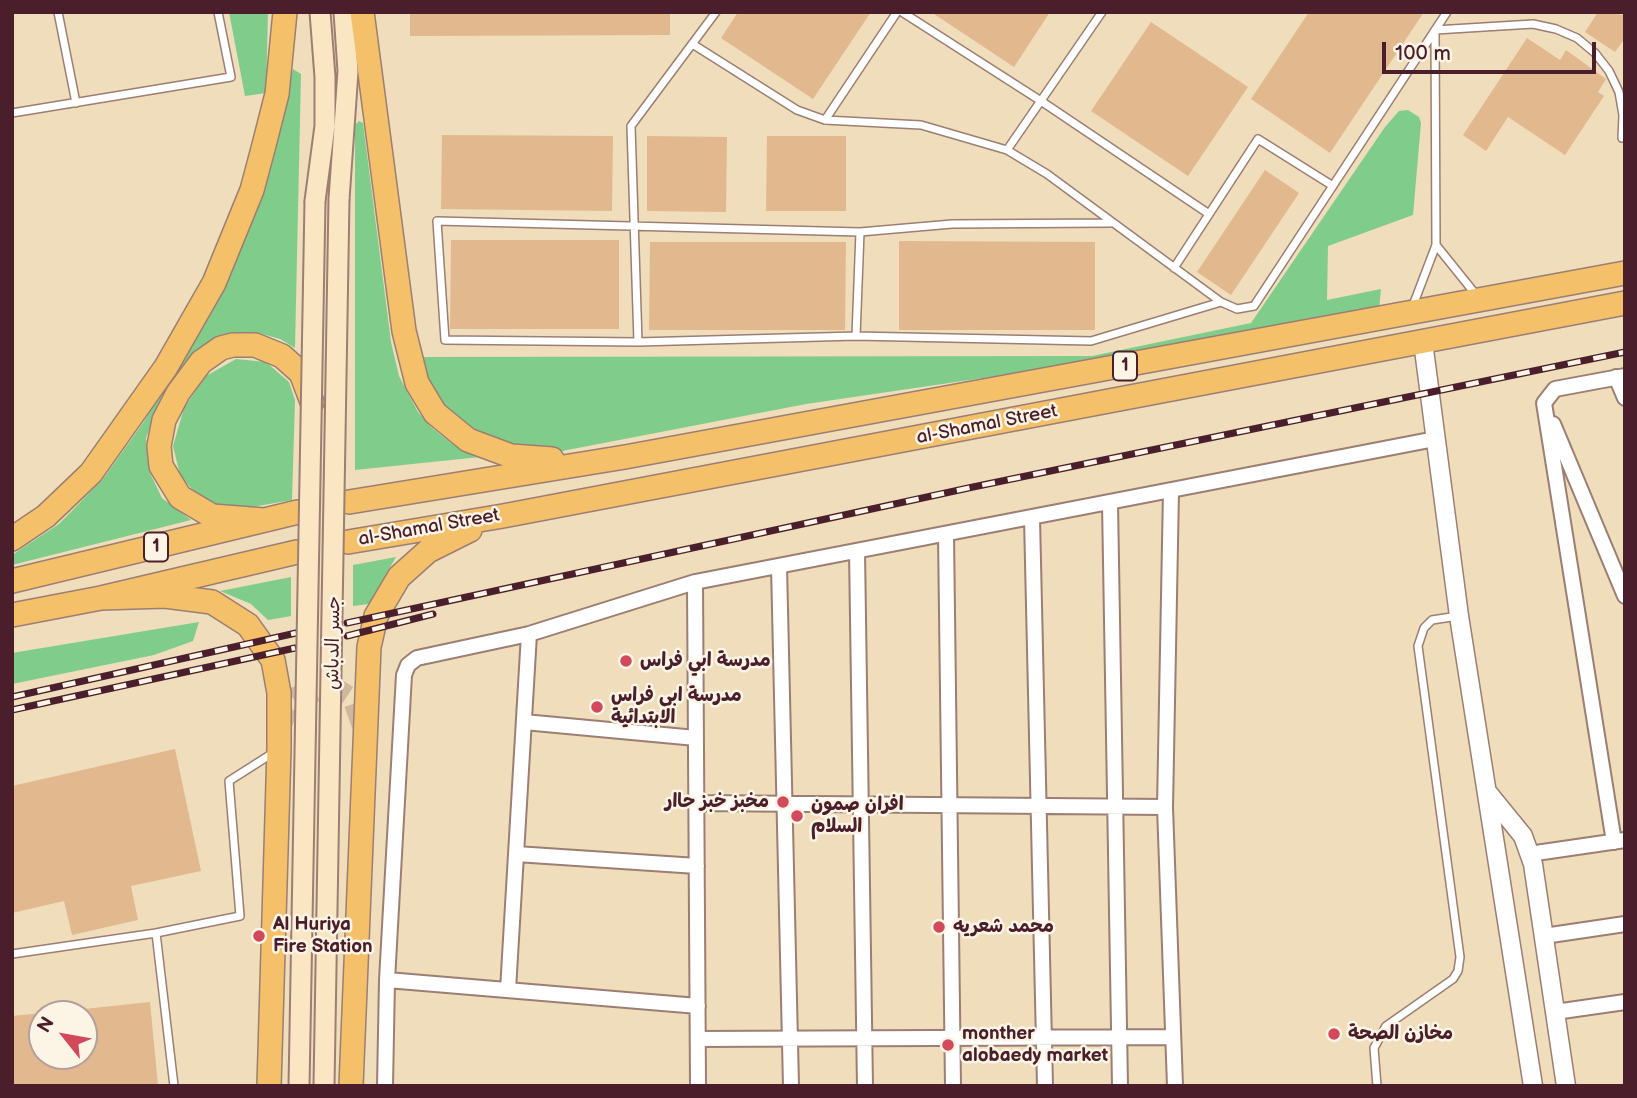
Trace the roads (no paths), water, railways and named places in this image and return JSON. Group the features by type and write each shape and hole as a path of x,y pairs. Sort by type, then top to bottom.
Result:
{"highway":[{"path":"12,539 55,509 92,473 166,368 209,294 252,190 277,94 285,12"},
{"path":"362,12 404,331 423,397 455,431 497,453 548,459 625,457"},
{"name":"al-Shamal Street","path":"349,502 625,457 1410,315 1625,273"},
{"name":"al-Shamal Street","path":"348,542 503,516 1625,303"},
{"path":"264,520 230,520 200,511 180,497 164,473 159,446 164,420 190,375 221,348 255,345 274,351 301,373 312,402"},
{"name":"1","path":"12,581 298,512"},
{"path":"351,1086 368,664 376,616 399,577 420,557 445,541 503,516"},
{"name":"1","path":"12,615 101,598 297,552"},
{"path":"101,598 202,599 242,619 262,640 274,660 279,693 279,749 270,1086"}],"main road":[{"name":"جسر الدباش","path":"299,1086 315,201 325,126 325,77 320,12"},
{"name":"جسر الدباش","path":"324,1086 339,199 348,72 344,12"}],"street":[{"path":"1423,342 1459,616 1533,1086"},
{"path":"1529,854 1619,841 1544,403 1555,389 1620,377 1625,398"},
{"path":"1544,403 1625,596"},
{"path":"385,1086 387,979 404,676 408,665 416,658 529,634 695,582 1435,439"},
{"path":"1171,491 1165,807 1175,1086"},
{"path":"1110,503 1120,1086"},
{"path":"1032,518 1045,1086"},
{"path":"946,534 953,1086"},
{"path":"857,551 865,1086"},
{"path":"779,566 791,1086"},
{"path":"695,582 698,1086"},
{"path":"508,990 529,634"},
{"path":"524,722 696,738"},
{"path":"1488,793 1523,836 1529,854 1566,1086"},
{"path":"696,803 1165,807"},
{"path":"516,854 697,866"},
{"path":"1544,936 1625,924"},
{"path":"387,979 698,1006"},
{"path":"1555,1013 1625,1002"},
{"path":"698,1039 1173,1037"}],"lane":[{"path":"58,12 76,103"},
{"path":"12,113 231,77 218,12"},
{"path":"638,342 631,125 694,45 716,12"},
{"path":"825,120 899,12 1041,101 1209,214"},
{"path":"1007,150 1102,12"},
{"path":"694,45 797,110 825,120 921,125 1007,150 1047,174 1110,223 1221,302 1237,309 1254,306 1447,12"},
{"path":"1435,30 1533,24 1556,29 1577,38 1595,53 1609,71 1619,92 1623,115 1622,138"},
{"path":"1410,315 1436,245 1435,30"},
{"path":"1174,268 1258,139 1333,186"},
{"path":"1110,223 952,224 860,232 636,229 437,222 444,340 638,342 856,336 1091,341 1221,302"},
{"path":"856,336 860,232"},
{"path":"1436,245 1481,301"},
{"path":"1377,1086 1374,1048 1386,1026 1453,979 1458,971 1460,957 1418,646 1424,628 1432,620 1459,616"},
{"path":"12,954 156,933 240,916 229,780 279,749"},
{"path":"156,933 174,1086"}],"tunnel":[{"path":"279,729 287,707 294,699 320,688 338,691 355,702 365,730"}],"railway":[{"path":"347,623 973,487 1625,352"},
{"path":"347,636 433,614"},
{"path":"12,697 296,633"},
{"path":"12,710 295,648"}],"place":[{"name":"مدرسة ابي فراس","path":"626,661"},
{"name":"مدرسة ابي فراس الابتدائية","path":"597,707"},
{"name":"مخبز خبز حاار","path":"783,802"},
{"name":"افران صمون السلام","path":"797,816"},
{"name":"محمد شعريه","path":"939,927"},
{"name":"Al Huriya Fire Station","path":"259,936"},
{"name":"مخازن الصحة","path":"1334,1034"},
{"name":"monther alobaedy market","path":"948,1045"}]}
